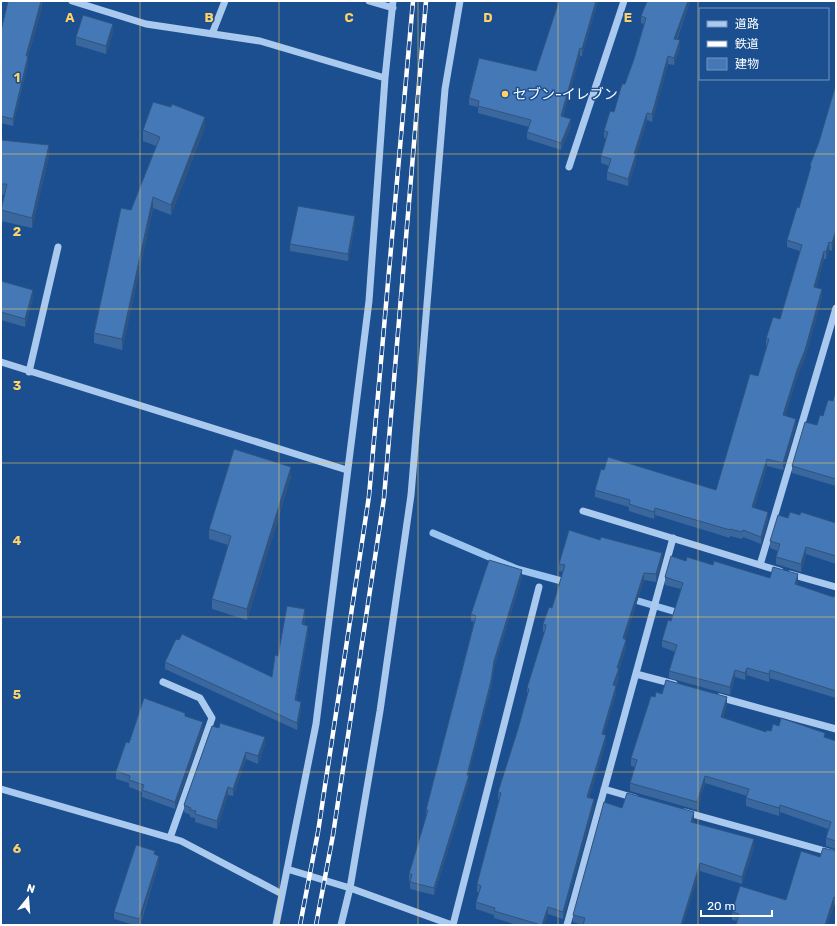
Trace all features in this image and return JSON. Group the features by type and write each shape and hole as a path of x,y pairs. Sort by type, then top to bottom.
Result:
{"street":[{"path":"72,1 146,24 260,41 384,78"},
{"path":"212,34 225,1"},
{"path":"276,925 316,724 369,301 384,78 393,5 369,1"},
{"path":"340,925 350,888 380,711 411,495 445,89 460,1"},
{"path":"569,167 624,1"},
{"path":"29,372 58,247"},
{"path":"760,565 836,308"},
{"path":"1,362 29,372 347,470"},
{"path":"583,511 836,587"},
{"path":"567,925 673,538"},
{"path":"287,869 350,888 452,925 539,587"},
{"path":"636,674 682,687"},
{"path":"163,682 200,698 212,718 170,838"},
{"path":"713,695 836,729"},
{"path":"1,789 181,841 282,894"},
{"path":"604,789 641,800"},
{"path":"679,810 836,854"}],"building":[{"path":"8,1 41,1 26,56 28,56 13,119 1,116 1,31"},
{"path":"559,1 596,1 582,49 580,48 561,116 571,119 561,143 527,132 531,120 478,106 479,101 469,98 479,58 536,71"},
{"path":"647,1 688,1 674,39 680,40 674,58 668,56 652,114 647,113 628,179 607,172 611,159 601,156 608,132 604,131 610,111 614,112 622,84 625,84 634,59 646,18 641,16"},
{"path":"83,15 113,24 106,46 76,37"},
{"path":"836,84 836,230 832,243 829,242 826,252 824,251 814,287 822,289 805,350 783,415 796,419 783,463 767,459 752,507 768,512 761,537 743,530 742,532 730,530 655,508 654,512 629,504 630,500 595,490 601,469 604,470 608,457 716,490 750,374 758,376 769,339 766,339 773,317 780,319 802,245 787,240 797,207 799,208 811,166 810,165 819,142"},
{"path":"153,102 171,107 172,104 205,117 171,205 153,197 122,339 94,333 121,208 131,210 160,137 143,130"},
{"path":"1,140 49,145 32,218 1,210 7,184 1,184"},
{"path":"298,206 355,216 348,254 290,244"},
{"path":"1,281 33,290 25,319 1,312"},
{"path":"836,390 836,479 792,466 805,422 817,425 820,415 823,416 828,400 833,401"},
{"path":"234,449 291,467 247,609 212,599 231,536 209,529"},
{"path":"790,512 800,515 801,512 836,523 836,556 806,547 801,564 776,557 780,544 770,541 778,515 788,518"},
{"path":"569,530 600,540 601,537 662,553 656,574 644,573 623,638 626,640 613,685 616,686 602,734 606,735 587,797 594,799 563,912 548,907 541,925 494,911 495,908 476,902 481,886 477,884 501,793 498,792 518,729 529,689 527,688 545,630 546,625 543,624 549,607 552,608 565,565 559,564"},
{"path":"671,556 686,561 687,557 713,565 714,561 770,578 773,567 798,574 795,584 833,597 836,594 836,691 770,670 769,674 747,668 745,673 735,670 730,687 669,671 677,645 662,640 668,620 671,621 683,583 665,577"},
{"path":"489,560 522,570 494,661 491,681 467,775 469,775 434,888 410,882 412,874 409,874 428,810 426,810 476,616 471,614"},
{"path":"287,606 305,609 302,624 308,626 295,700 301,702 297,723 165,662 176,639 179,640 182,634 272,677 275,655 278,656"},
{"path":"666,680 727,697 721,717 766,732 767,730 771,731 773,724 779,726 781,718 825,733 824,737 836,741 836,841 826,838 831,822 780,805 779,808 746,798 749,789 705,776 697,802 630,783 637,760 631,758 651,696 655,697 656,692 662,694"},
{"path":"144,698 185,713 185,716 203,722 175,802 142,790 144,785 129,780 130,776 116,771 126,742 129,743"},
{"path":"220,723 265,737 258,756 246,752 233,789 228,787 217,821 195,814 196,811 190,810 191,808 184,805 212,726 219,728"},
{"path":"627,793 694,812 691,822 754,839 742,877 700,863 681,925 583,925 585,918 573,915 604,802 622,808"},
{"path":"136,845 155,851 154,854 159,856 139,919 114,912"},
{"path":"823,848 836,851 836,898 834,897 825,925 736,925 739,914 732,912 740,886 786,900 801,851 820,857"}],"waterway":[{"path":"433,533 517,569 569,583"},
{"path":"628,598 683,614"}],"railway":[{"path":"300,925 318,832 369,496 413,1"},
{"path":"316,925 333,835 384,498 426,1"}],"place":[{"name":"セブン-イレブン","path":"505,94"}]}
